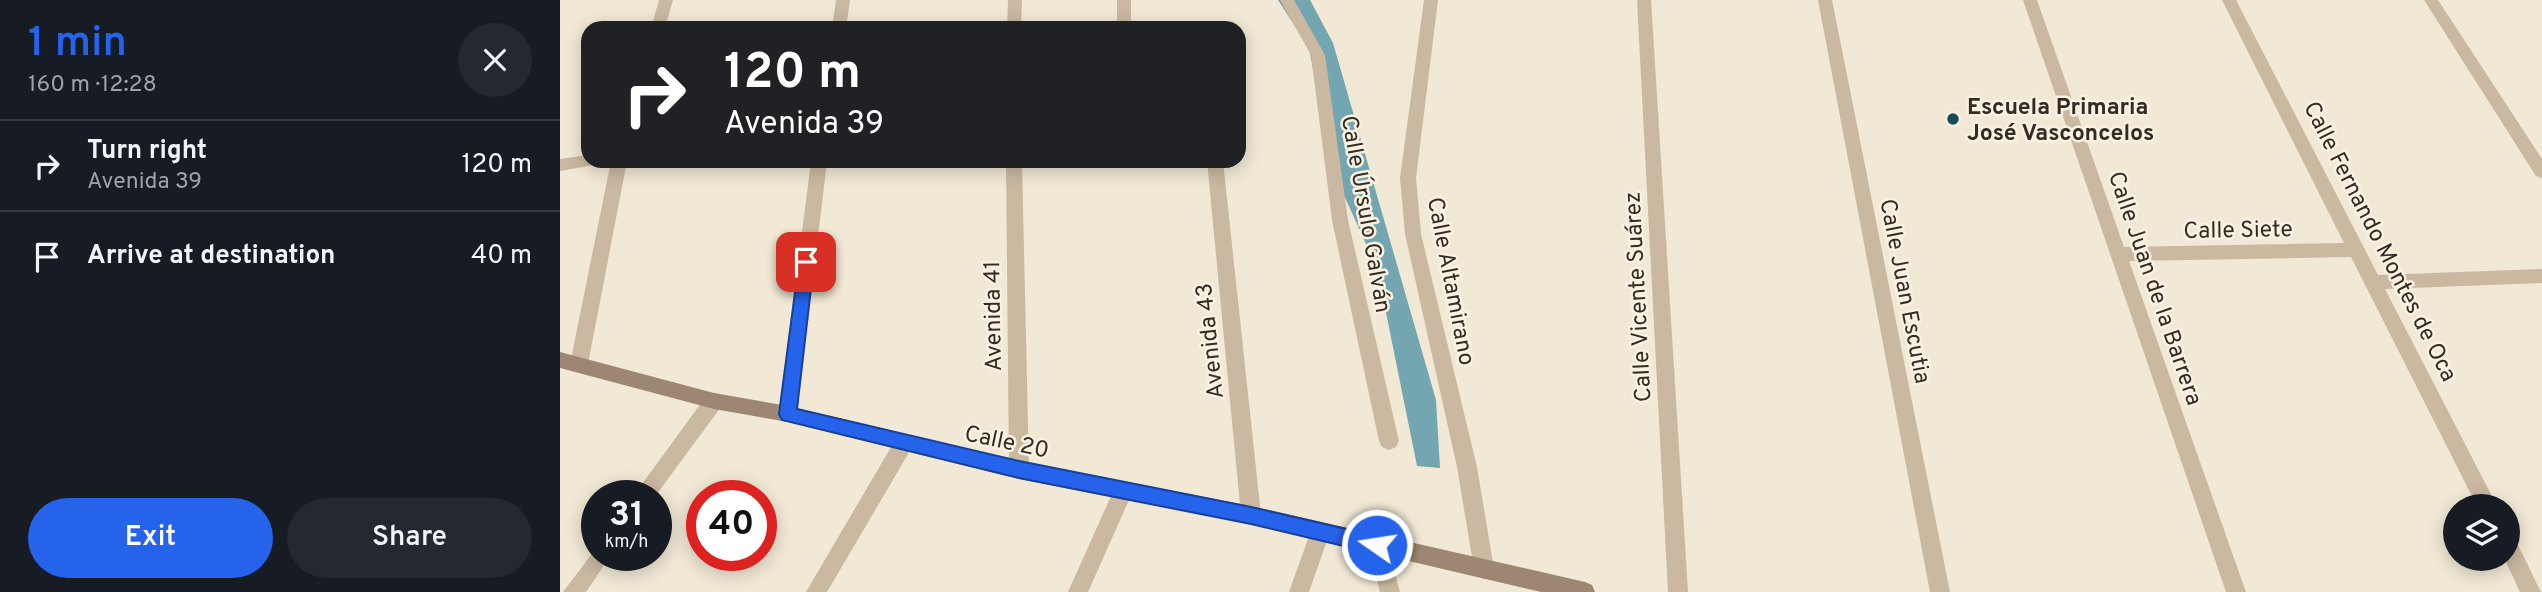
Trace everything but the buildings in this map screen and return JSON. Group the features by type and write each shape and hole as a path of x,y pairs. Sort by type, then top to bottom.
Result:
{"street":[{"path":"660,21 666,0"},
{"path":"840,21 843,0"},
{"path":"1014,21 1015,0"},
{"path":"1124,0 1124,21"},
{"name":"Calle Úrsulo Galván","path":"1287,0 1318,55 1340,220 1389,441"},
{"name":"Calle Altamirano","path":"1431,0 1408,178 1413,234 1467,467 1484,569"},
{"name":"Calle Vicente Suárez","path":"1644,0 1678,592"},
{"name":"Calle Juan Escutia","path":"1825,0 1940,592"},
{"name":"Calle Juan de la Barrera","path":"2030,0 2236,592"},
{"name":"Calle Fernando Montes de Oca","path":"2229,0 2481,494"},
{"path":"2431,0 2542,172"},
{"path":"560,165 581,162"},
{"path":"570,362 617,168"},
{"path":"788,414 818,168"},
{"name":"Avenida 41","path":"1014,168 1019,470"},
{"name":"Avenida 43","path":"1216,168 1251,515"},
{"name":"Calle Siete","path":"2118,254 2358,250"},
{"path":"2375,282 2542,276"},
{"name":"Calle 20","path":"570,362 714,401 788,414 1019,470 1251,515 1585,592"},
{"path":"655,480 714,401"},
{"path":"816,592 904,443"},
{"path":"1078,592 1123,491"},
{"path":"1299,592 1320,532"},
{"path":"1377,545 1390,592"},
{"path":"2520,570 2531,592"},
{"path":"573,592 589,571"}],"water":[{"path":"1278,0 1310,0 1333,43 1436,400 1440,468 1417,466 1377,268 1332,169 1309,48"}],"place":[{"name":"Escuela Primaria José Vasconcelos","path":"1953,119"}],"route":[{"path":"806,262 788,414 1019,470 1251,515 1377,545"}]}
